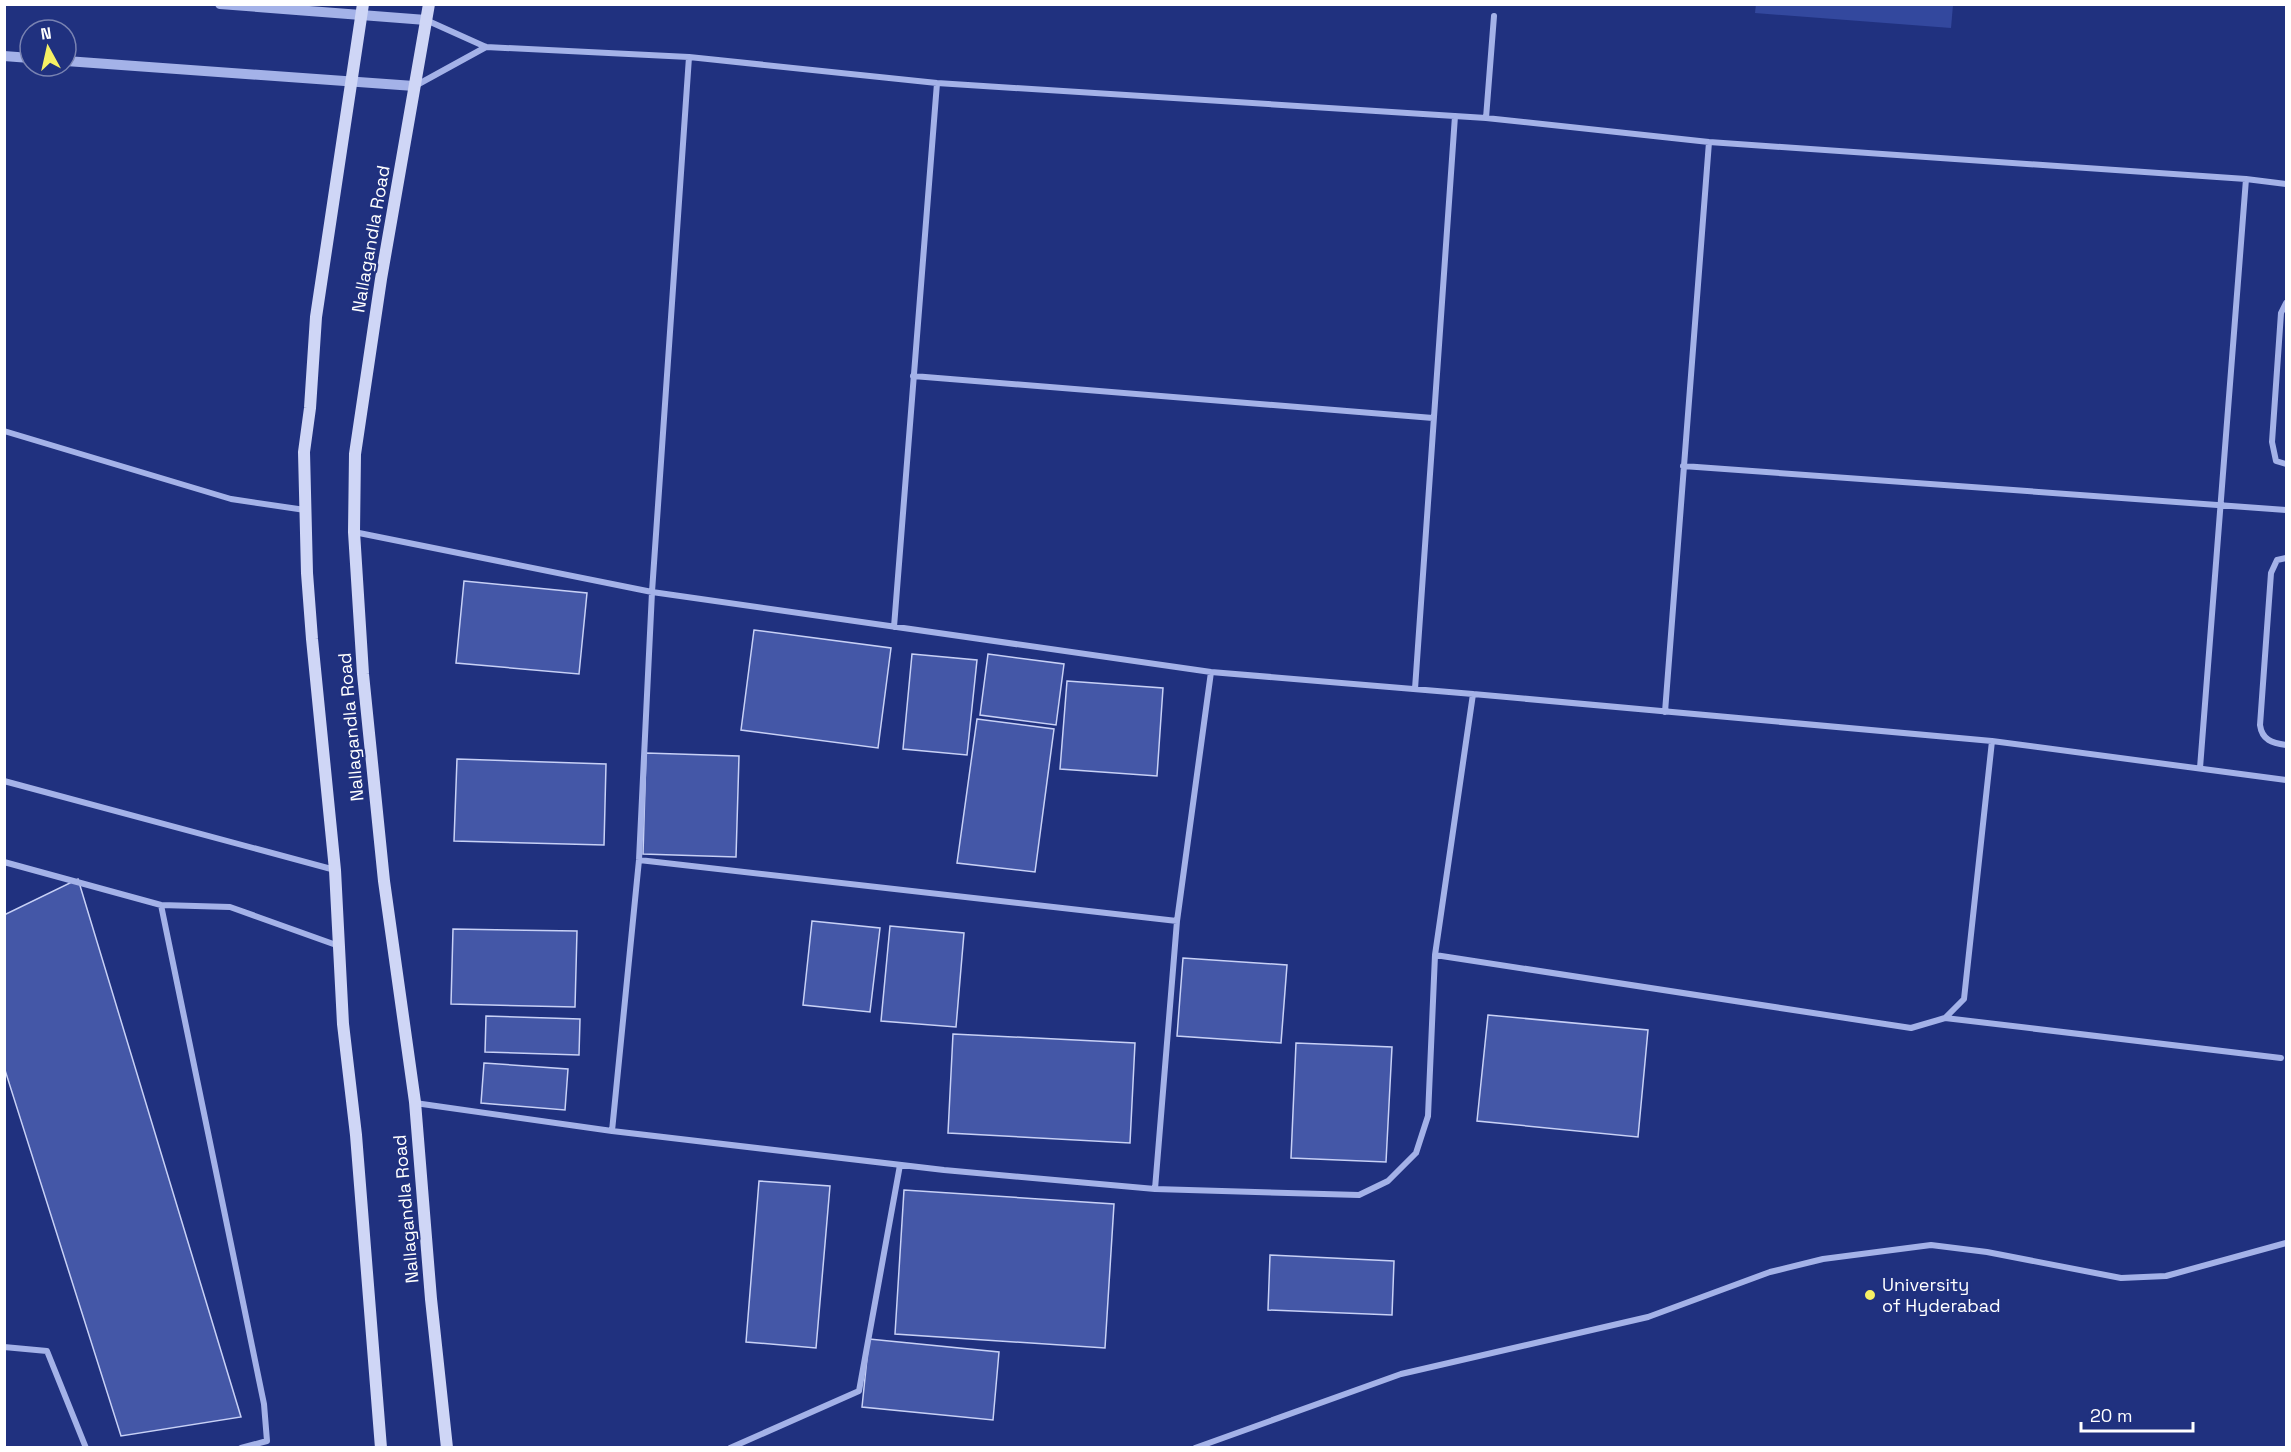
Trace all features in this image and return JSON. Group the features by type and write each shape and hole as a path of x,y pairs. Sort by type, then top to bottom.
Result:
{"main road":[{"name":"Nallagandla Road","path":"429,4 381,279 356,454 354,531 363,674 384,880 415,1102 447,1448"},
{"name":"Nallagandla Road","path":"361,10 343,149 316,317 310,408 304,452 312,639 335,870 343,1024 357,1146 381,1448"}],"street":[{"path":"220,4 361,10 426,20 486,47 689,57 936,83 1486,118 1709,142 2246,179 2286,184"},
{"path":"1486,118 1494,16"},
{"path":"78,62 414,86 486,47"},
{"path":"612,1131 639,860 651,592 689,57"},
{"path":"894,627 936,83"},
{"path":"1415,689 1455,116"},
{"path":"1665,712 1709,142"},
{"path":"2200,768 2246,179"},
{"path":"2286,303 2281,313 2272,442 2276,461 2286,464"},
{"path":"913,376 1433,418"},
{"path":"4,431 231,499 305,510"},
{"path":"1683,466 2286,510"},
{"path":"354,531 651,592 1210,672 1992,741 2286,780"},
{"path":"2286,558 2277,560 2271,573 2260,725 2261,734 2268,741 2286,745"},
{"path":"1155,1190 1177,921 1210,672"},
{"path":"415,1102 612,1131 900,1165 1155,1190 1359,1195 1388,1181 1416,1153 1428,1116 1435,955 1473,694"},
{"path":"1945,1018 1964,999 1992,741"},
{"path":"4,781 335,870"},
{"path":"639,860 1177,921"},
{"path":"4,862 162,905 230,907 339,946"},
{"path":"162,905 264,1404 267,1442 241,1448"},
{"path":"1435,955 1911,1028 1945,1018 2281,1058"},
{"path":"730,1448 859,1391 900,1165"},
{"path":"1195,1448 1401,1374 1648,1317 1770,1272 1823,1259 1931,1245 1987,1252 2121,1278 2166,1276 2286,1243"},
{"path":"4,1347 47,1352 86,1448"}],"shaded area":[{"path":"1756,4 1953,5 1951,28 1755,13"}],"building":[{"path":"464,581 587,593 579,674 456,663"},
{"path":"754,630 891,648 878,748 741,730"},
{"path":"912,654 977,660 967,755 903,749"},
{"path":"988,654 1064,664 1056,725 980,715"},
{"path":"1067,681 1163,688 1157,776 1060,769"},
{"path":"977,719 1054,729 1035,872 957,863"},
{"path":"646,753 739,756 736,857 643,854"},
{"path":"457,759 606,764 604,845 454,841"},
{"path":"78,879 241,1417 121,1436 4,1067 4,915"},
{"path":"812,921 880,928 870,1012 803,1005"},
{"path":"890,926 964,933 956,1027 881,1021"},
{"path":"453,929 577,931 575,1007 451,1004"},
{"path":"1183,958 1287,965 1281,1043 1177,1036"},
{"path":"1488,1015 1648,1030 1638,1137 1477,1121"},
{"path":"486,1016 580,1019 579,1055 485,1052"},
{"path":"953,1034 1135,1043 1130,1143 948,1133"},
{"path":"1296,1043 1392,1047 1386,1162 1291,1158"},
{"path":"484,1063 568,1069 565,1110 481,1103"},
{"path":"759,1181 830,1186 816,1348 746,1342"},
{"path":"904,1190 1114,1204 1105,1348 895,1334"},
{"path":"1270,1255 1394,1261 1392,1315 1268,1310"},
{"path":"869,1339 999,1352 993,1420 862,1407"}],"place":[{"name":"University of Hyderabad","path":"1870,1295"}]}
